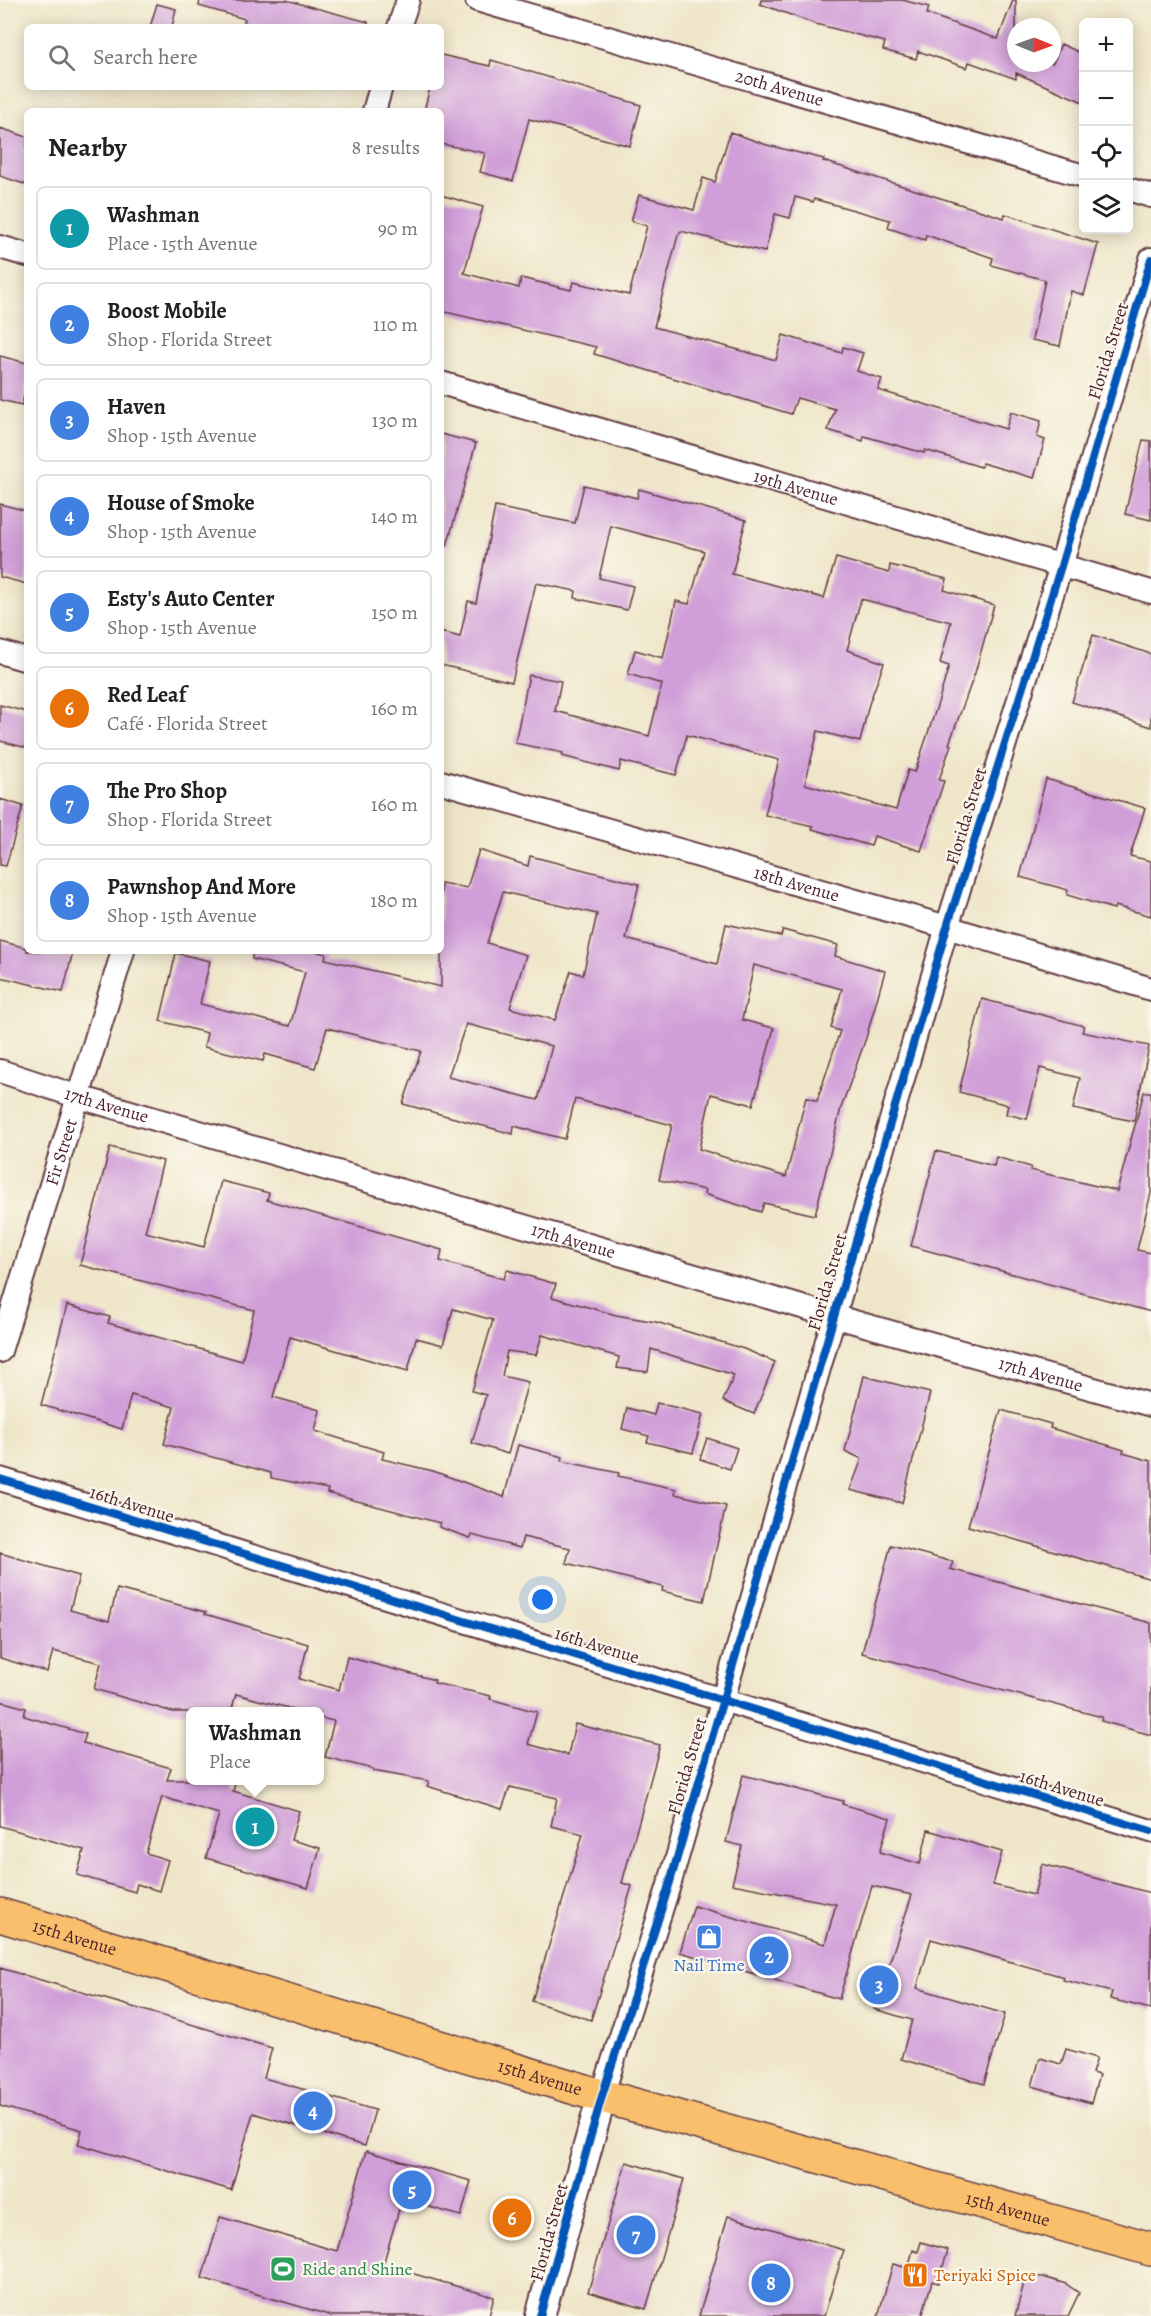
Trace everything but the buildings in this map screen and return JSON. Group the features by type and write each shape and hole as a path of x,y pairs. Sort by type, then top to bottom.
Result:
{"main road":[{"name":"15th Avenue","path":"0,1915 602,2096 1151,2250"}],"street":[{"path":"400,24 408,0"},
{"name":"20th Avenue","path":"477,0 1079,175"},
{"path":"375,108 380,90"},
{"path":"1133,191 1151,196"},
{"path":"0,247 24,254"},
{"name":"Florida Street","path":"540,2316 602,2096 670,1882 947,927 1061,566 1151,259"},
{"name":"19th Avenue","path":"444,384 1151,592"},
{"path":"0,652 24,659"},
{"name":"18th Avenue","path":"444,783 947,927 1151,989"},
{"name":"Fir Street","path":"0,1351 122,954"},
{"name":"17th Avenue","path":"0,1071 833,1316 1151,1405"},
{"name":"16th Avenue","path":"0,1479 1151,1831"}],"cycle path":[{"path":"540,2316 602,2096 670,1882 947,927 1061,566 1151,259"},
{"path":"0,1479 1151,1831"}],"place":[{"name":"Washman","path":"255,1827"},
{"name":"Nail Time","path":"709,1937"},
{"name":"Boost Mobile","path":"769,1956"},
{"name":"Haven","path":"879,1985"},
{"name":"House of Smoke","path":"313,2111"},
{"name":"Esty's Auto Center","path":"412,2190"},
{"name":"Red Leaf","path":"512,2218"},
{"name":"The Pro Shop","path":"636,2235"},
{"name":"Ride and Shine","path":"283,2269"},
{"name":"Teriyaki Spice","path":"915,2275"},
{"name":"Pawnshop And More","path":"771,2283"}]}
